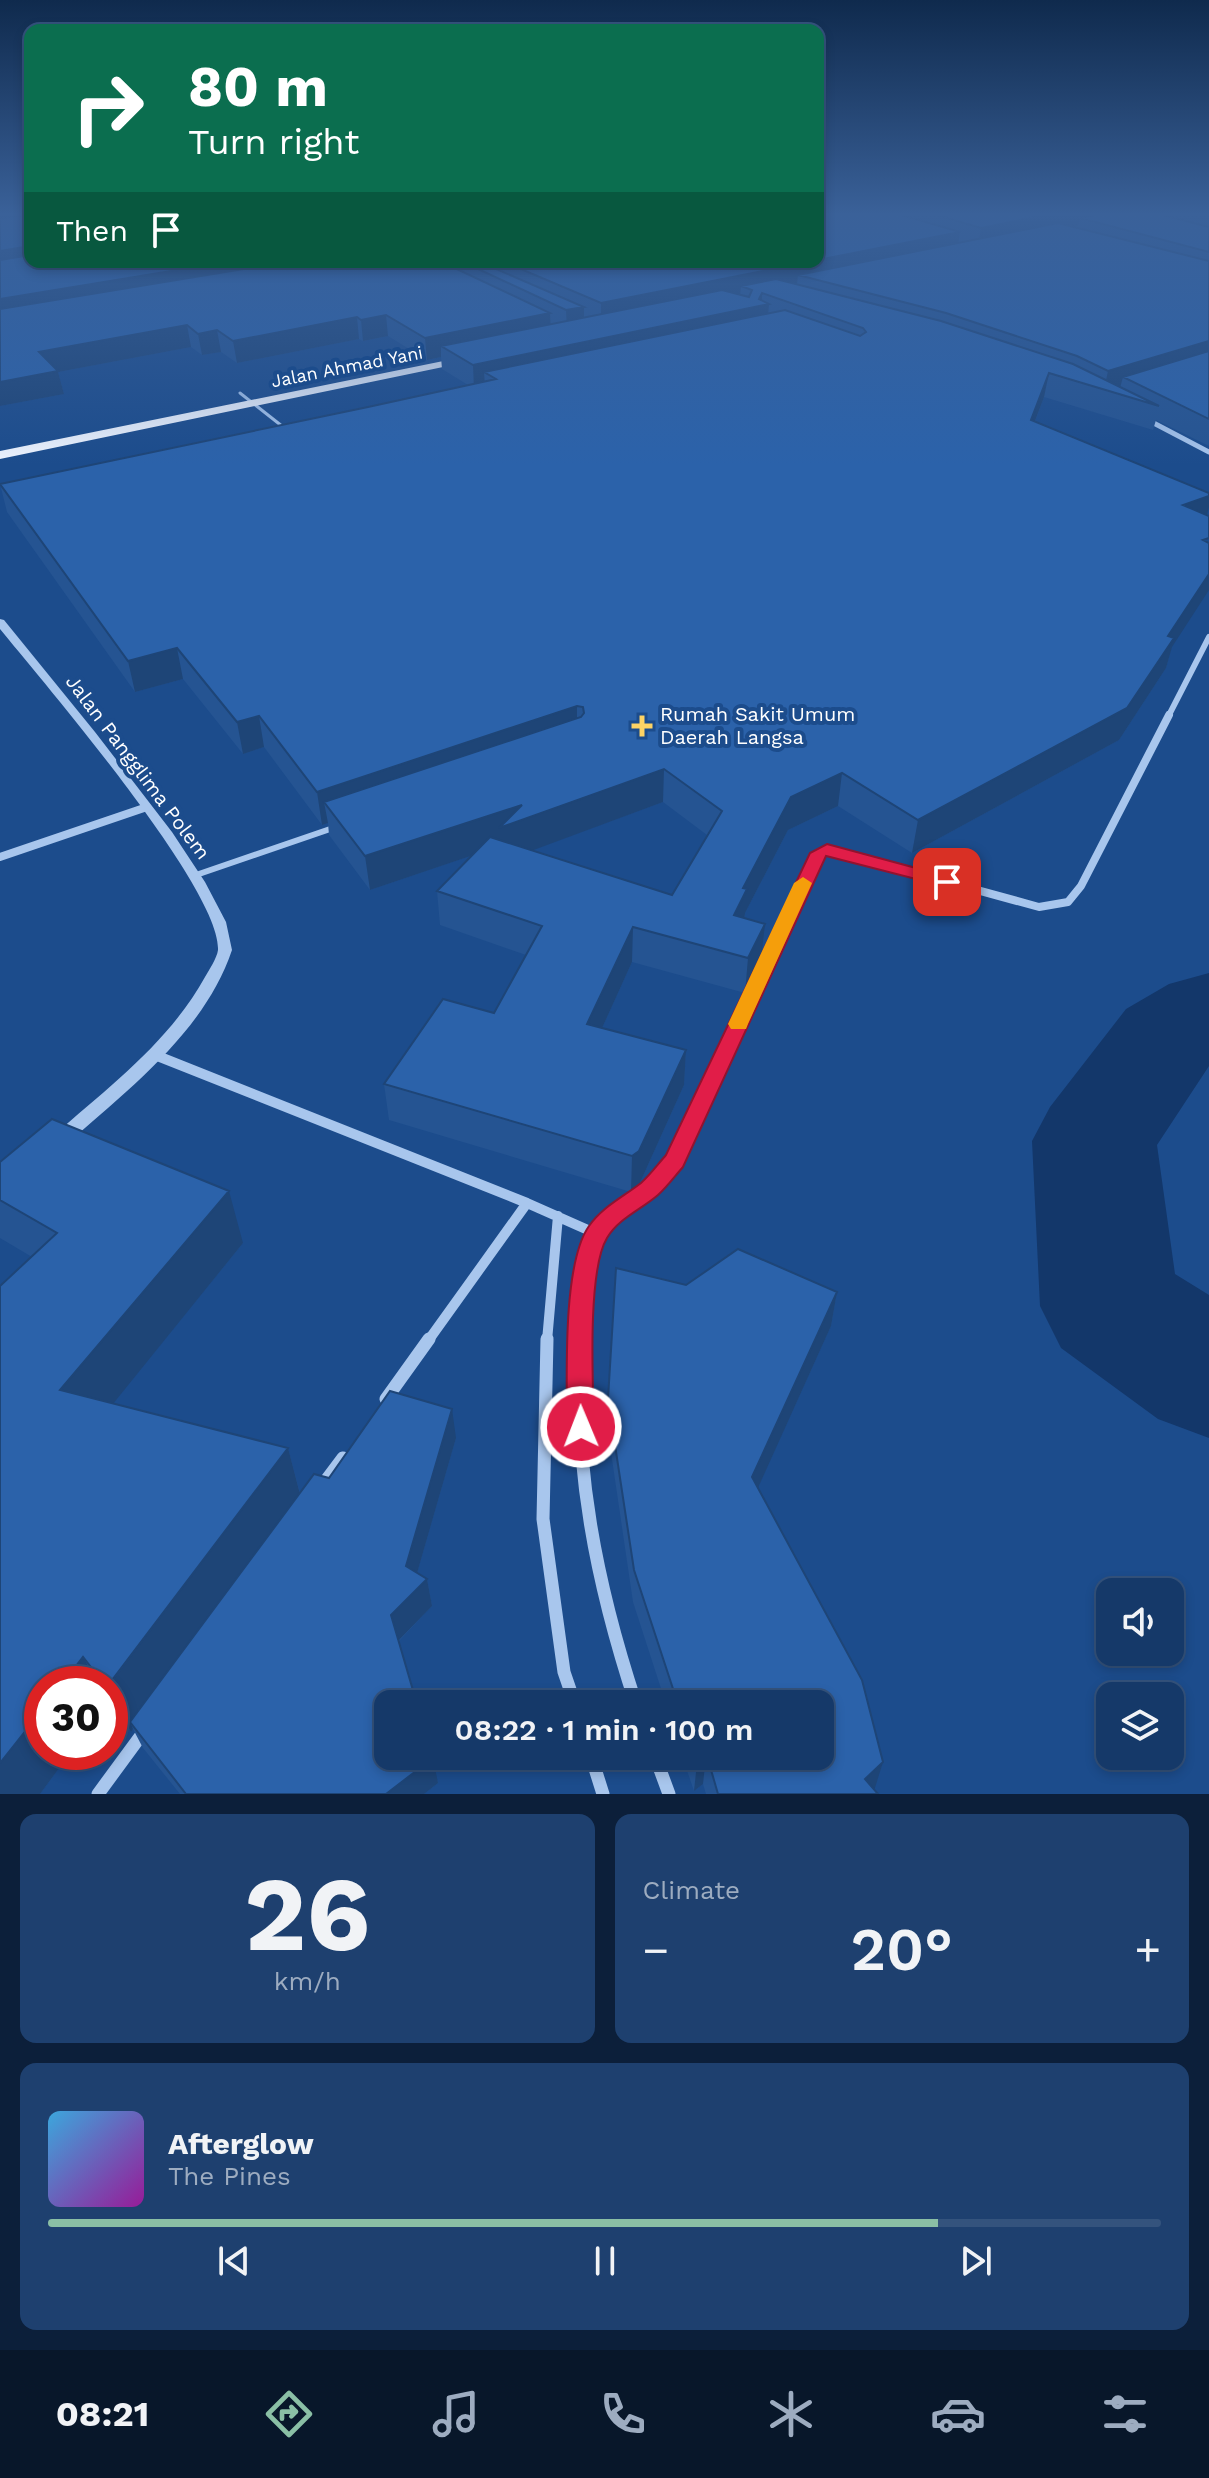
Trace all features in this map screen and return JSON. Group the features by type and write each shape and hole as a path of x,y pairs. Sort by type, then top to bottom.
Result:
{"main road":[{"name":"Jalan Ahmad Yani","path":"0,455 483,356"},
{"path":"225,396 260,388"}],"street":[{"path":"1144,418 1209,452"},
{"name":"Jalan Pangglima Polem","path":"0,622 147,807 196,875 216,916 225,949 205,993 155,1055 48,1150"},
{"path":"631,1690 614,1642 592,1534 581,1427 579,1342 588,1256 597,1234 612,1216 652,1187 675,1161 818,853 827,849 1039,907 1068,902 1081,886 1209,637"},
{"path":"0,857 147,807"},
{"path":"155,1055 527,1203 597,1234"},
{"path":"380,1407 527,1203"},
{"path":"558,1216 548,1313 543,1519 564,1672 570,1690"},
{"path":"316,1496 352,1445"},
{"path":"98,1794 152,1720"},
{"path":"595,1770 603,1794"},
{"path":"660,1770 669,1794"}],"lane":[{"path":"240,393 290,431 275,435"},
{"path":"196,875 343,824"}],"building":[{"path":"75,297 516,297 550,313 425,338 386,315 361,320 357,317 233,341 217,330 198,334 187,325 39,352 58,371 0,382 0,309"},
{"path":"538,297 560,297 584,307 566,310"},
{"path":"586,297 633,297 601,303"},
{"name":"Rumah Sakit Umum Daerah Langsa","path":"688,297 760,297 759,299 769,304 473,365 441,346"},
{"name":"Rumah Sakit Umum Daerah Langsa","path":"773,297 846,297 941,321 1073,364 1159,406 1049,373 1031,420 1209,493 1209,496 1183,505 1209,516 1209,538 1203,540 1209,543 1209,574 1168,636 1174,638 1127,708 918,820 842,773 791,797 743,888 747,889 734,915 765,924 748,958 633,927 587,1024 686,1050 639,1151 632,1156 384,1084 443,999 494,1013 542,926 437,891 490,837 672,895 722,811 664,769 499,828 522,805 365,856 324,802 581,717 583,707 577,706 317,792 259,716 237,722 177,648 128,661 0,484 496,379 484,372 785,310 860,336 866,332 863,328"},
{"path":"883,297 1209,297 1209,341 1108,371 1077,356 946,313"},
{"path":"1209,351 1209,419 1123,377"},
{"path":"52,1119 229,1191 60,1390 288,1448 123,1666 90,1666 83,1657 76,1666 24,1666 24,1733 0,1763 0,1286 57,1233 0,1200 0,1162"},
{"path":"738,1249 837,1292 752,1477 862,1680 883,1762 865,1779 878,1794 718,1794 711,1770 834,1770 834,1690 673,1690 634,1570 608,1399 616,1268 686,1285"},
{"path":"390,1391 452,1409 406,1566 427,1579 391,1615 413,1690 374,1690 374,1770 417,1770 386,1794 186,1794 130,1722 314,1474 329,1478"}],"waterway":[{"path":"1209,1012 1167,1038 1094,1141 1110,1306 1209,1373"}],"slow traffic":[{"path":"738,1024 803,883"}],"place":[{"name":"Rumah Sakit Umum Daerah Langsa","path":"642,726"}],"route":[{"path":"581,1427 579,1342 588,1256 597,1234 612,1216 652,1187 675,1161 818,853 827,849 947,882"}]}
